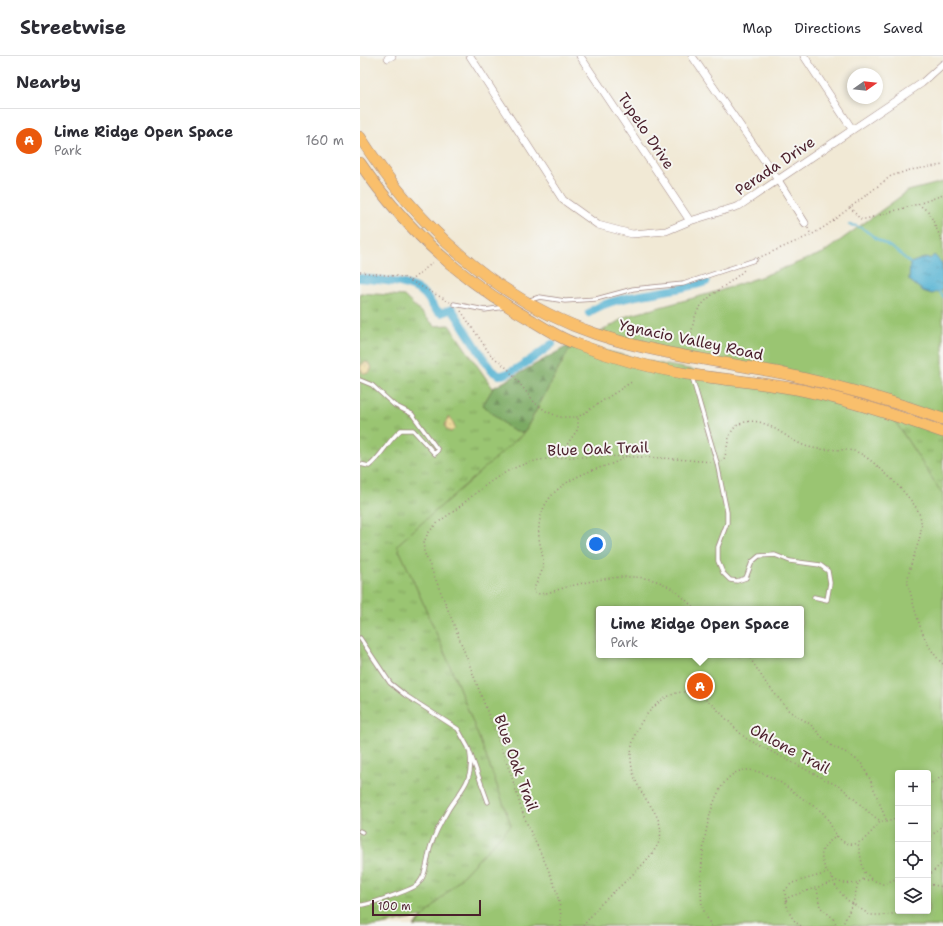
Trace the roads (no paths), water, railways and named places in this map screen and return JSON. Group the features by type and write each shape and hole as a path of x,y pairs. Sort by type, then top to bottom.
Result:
{"highway":[{"name":"Ygnacio Valley Road","path":"360,137 387,177 408,204 431,228 482,273 523,302 567,323 597,334 652,350 827,383 943,419"},
{"name":"Ygnacio Valley Road","path":"360,163 394,208 440,256 481,290 573,343 648,365 691,374 805,391 855,404 943,432"}],"street":[{"name":"Perada Drive","path":"470,56 563,200 598,225 632,234 666,231 690,221 739,206 922,83 943,64"},
{"name":"Tupelo Drive","path":"580,56 690,221"},
{"path":"692,56 778,180 805,223"},
{"path":"804,56 852,129"}],"lane":[{"path":"523,302 540,297 565,301 596,299 633,289 683,284 755,260"},
{"path":"454,304 485,310 510,306"},
{"path":"691,374 717,463 727,512 727,523 718,547 718,561 723,573 730,580 737,581 746,578 752,562 759,556 767,555 820,565 828,571 830,583 827,600 814,597"},
{"path":"360,380 372,385 394,405 412,414 438,450 435,454 413,430 401,430 394,435 375,461 369,466 360,464"},
{"path":"360,638 390,683 405,695 458,729 468,747 488,802"},
{"path":"360,905 416,886 423,878 426,858 433,839 447,812 468,783 470,776 468,747"}],"water":[{"path":"934,255 942,263 943,290 932,294 923,291 909,280 910,263 927,257 930,259"}],"waterway":[{"path":"849,225 854,225 863,229 894,249 910,263"},
{"path":"360,278 401,283 423,293 438,312 441,313 452,309 491,370 496,374 504,375 518,368 552,344"},
{"path":"589,313 612,302 693,286 706,282"},
{"path":"939,291 943,297"}],"place":[{"name":"Lime Ridge Open Space","path":"700,686"}]}
